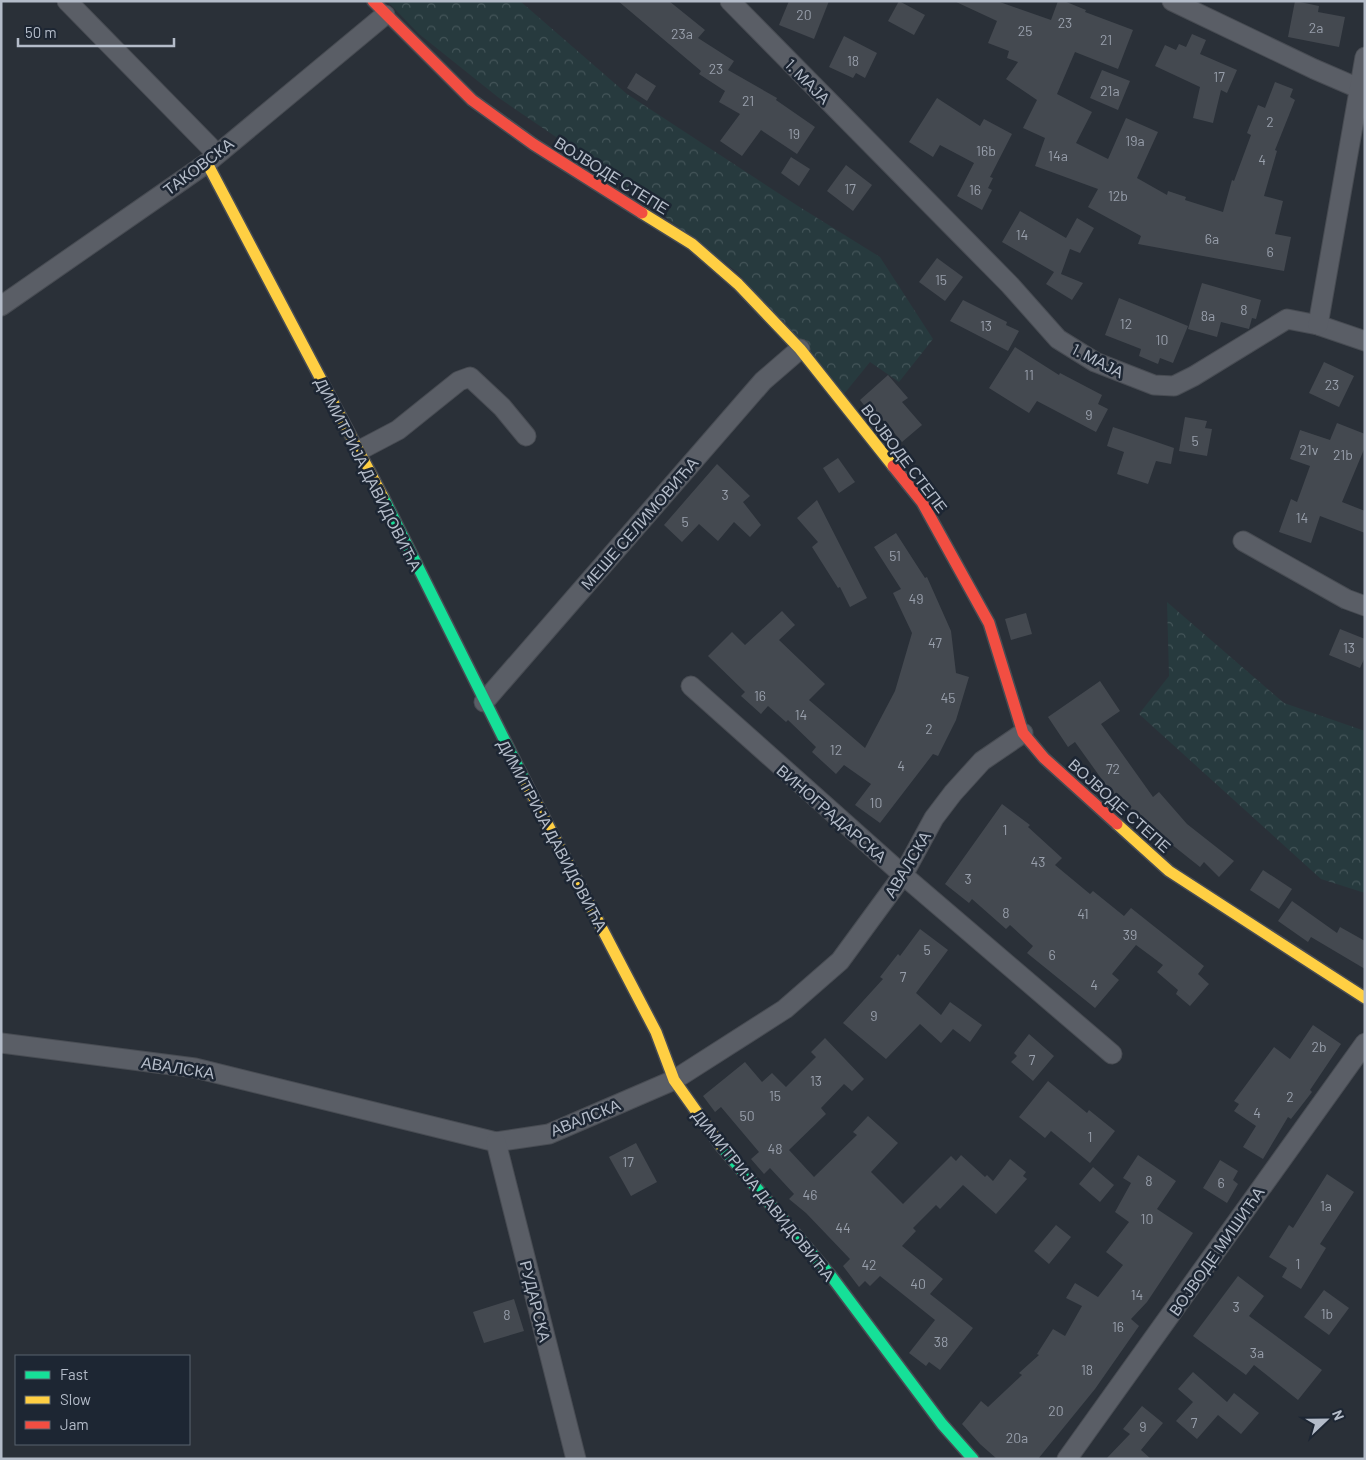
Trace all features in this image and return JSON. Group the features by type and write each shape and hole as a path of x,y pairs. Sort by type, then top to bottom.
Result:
{"street":[{"name":"ДИМИТРИЈА ДАВИДОВИЋА","path":"67,1 211,158 360,450 484,702 656,1032 674,1080 714,1138 831,1276 942,1424 973,1459"},
{"name":"1. МАЈА","path":"730,1 1010,285 1058,339 1095,362 1154,385 1174,386 1194,376 1286,319 1318,326 1365,341"},
{"path":"1172,1 1363,91"},
{"name":"ТАКОВСКА","path":"1,306 211,158 379,8"},
{"name":"ВОЈВОДЕ СТЕПЕ","path":"379,8 472,100 533,144 692,244 738,284 800,349 922,502 968,582 988,623 1023,733 1044,758 1169,871 1365,998"},
{"path":"1318,326 1363,91 1365,57"},
{"name":"МЕШЕ СЕЛИМОВИЋА","path":"484,702 763,381 800,349"},
{"path":"360,450 398,430 459,381 470,377 502,407 526,436"},
{"path":"1243,542 1346,599 1365,606"},
{"name":"ВИНОГРАДАРСКА","path":"691,686 903,875 1112,1054"},
{"name":"АВАЛСКА","path":"1,1043 195,1068 496,1142 549,1134 674,1080 785,1009 833,967 903,875 934,818 953,792 982,761 1023,733"},
{"name":"ВОЈВОДЕ МИШИЋА","path":"1067,1459 1365,1043"},
{"name":"РУДАРСКА","path":"496,1142 576,1459"}],"green space":[{"path":"387,1 520,1 627,94 798,206 880,257 933,339 899,382 870,362 844,394 737,272 600,167 499,98 419,34"},
{"path":"1167,602 1284,703 1365,731 1365,893 1321,879 1139,714 1169,676"}],"building":[{"path":"618,1 669,1 705,30 698,38 734,61 728,70 777,98 776,100 815,127 797,154 761,130 742,156 720,141 740,114 719,102 725,91 699,74 701,71"},
{"path":"789,1 829,1 814,39 779,25"},
{"path":"899,1 925,15 914,35 888,21"},
{"path":"954,1 997,1 1051,20 1058,1 1064,1 1086,10 1085,12 1133,30 1118,69 1075,52 1057,94 1092,112 1076,143 1108,159 1126,118 1158,132 1137,178 1167,195 1168,191 1186,197 1185,200 1223,212 1232,180 1234,181 1251,135 1247,133 1258,105 1265,108 1275,82 1293,89 1290,97 1295,100 1275,150 1277,151 1264,196 1283,201 1275,234 1291,237 1284,271 1138,244 1141,236 1088,207 1098,189 1035,166 1045,138 1023,128 1037,100 1006,79 1018,62 1007,58 1009,51 988,43 997,21"},
{"path":"1295,1 1319,6 1318,12 1345,17 1339,47 1288,37"},
{"path":"1192,34 1206,40 1200,54 1237,70 1227,93 1221,90 1213,123 1193,118 1200,87 1155,66 1165,45 1176,50 1179,44 1186,47"},
{"path":"844,36 877,53 865,78 856,73 853,78 829,67"},
{"path":"1102,70 1130,81 1118,110 1090,98"},
{"path":"636,73 656,86 647,101 627,88"},
{"path":"937,98 980,126 984,119 1012,134 990,177 993,178 988,188 992,190 982,210 957,196 974,163 940,145 933,157 909,142"},
{"path":"791,157 810,169 799,186 781,173"},
{"path":"846,165 872,185 853,211 827,191"},
{"path":"1020,211 1066,238 1077,218 1094,228 1080,253 1070,249 1061,274 1083,283 1072,300 1046,284 1054,272 1002,242"},
{"path":"937,258 963,277 945,301 919,282"},
{"path":"1202,283 1261,300 1256,319 1252,318 1249,329 1221,322 1217,337 1188,329"},
{"path":"1119,298 1188,326 1173,363 1160,358 1158,364 1139,356 1141,349 1105,335"},
{"path":"963,300 1007,322 1006,325 1019,331 1008,351 950,321"},
{"path":"1015,347 1059,375 1060,373 1102,395 1098,404 1108,409 1096,432 1037,401 1029,413 989,388"},
{"path":"1324,362 1354,376 1339,407 1309,393"},
{"path":"888,375 908,398 902,402 922,425 902,442 883,420 879,424 860,400"},
{"path":"1185,417 1207,421 1205,428 1212,429 1207,456 1179,451"},
{"path":"1337,423 1365,434 1365,447 1342,502 1365,511 1365,533 1320,516 1311,543 1279,532 1291,499 1297,502 1310,466 1290,459 1300,430 1330,440"},
{"path":"1113,427 1174,448 1171,464 1156,461 1148,484 1117,474 1124,452 1107,446"},
{"path":"838,458 855,482 839,493 823,468"},
{"path":"717,464 750,496 743,502 761,525 750,537 734,522 718,541 699,524 682,542 664,525"},
{"path":"817,500 867,598 850,607 840,587 838,588 812,547 818,542 797,518"},
{"path":"896,533 925,578 927,577 951,631 956,673 969,677 956,720 938,756 933,754 880,823 855,805 871,784 844,765 836,774 812,752 816,747 788,720 786,722 768,706 761,714 741,696 745,692 708,656 732,632 745,645 782,611 795,625 779,640 825,684 809,700 865,748 895,691 912,633 893,593 901,589 874,547"},
{"path":"1026,613 1032,634 1011,640 1005,619"},
{"path":"1340,629 1365,639 1365,657 1360,668 1329,655"},
{"path":"1100,681 1120,711 1101,724 1153,797 1159,792 1187,824 1234,861 1219,877 1204,862 1200,867 1151,828 1148,830 1120,797 1116,799 1075,742 1068,747 1048,717"},
{"path":"1002,804 1030,825 1028,827 1062,858 1055,865 1090,894 1093,891 1124,916 1131,908 1204,966 1198,974 1209,984 1190,1006 1176,994 1178,990 1157,972 1163,965 1136,945 1112,974 1119,980 1095,1008 1027,953 1033,946 1010,925 1006,929 972,899 969,903 945,884"},
{"path":"1263,870 1292,889 1279,909 1250,890"},
{"path":"1292,901 1337,933 1340,927 1365,941 1365,969 1311,937 1308,942 1278,921"},
{"path":"920,929 948,950 916,993 941,1015 950,1002 982,1025 970,1042 953,1029 941,1043 920,1024 886,1059 843,1023 883,979 880,977 898,954 900,956"},
{"path":"1313,1025 1341,1044 1310,1090 1312,1092 1291,1119 1288,1117 1263,1159 1243,1147 1256,1126 1234,1111 1239,1104 1234,1101 1274,1047 1290,1059"},
{"path":"1029,1034 1054,1056 1033,1081 1011,1062 1017,1056 1014,1053"},
{"path":"825,1038 864,1079 852,1091 844,1084 821,1108 826,1114 789,1150 814,1177 857,1135 853,1132 868,1116 898,1143 871,1172 903,1204 951,1156 956,1161 961,1155 985,1177 987,1175 993,1181 1010,1159 1026,1172 1023,1176 1027,1179 996,1214 963,1185 940,1209 936,1205 913,1228 916,1231 902,1246 943,1279 930,1294 973,1328 940,1370 929,1362 926,1366 909,1353 935,1320 880,1276 870,1286 865,1281 859,1287 843,1266 850,1259 806,1213 789,1199 794,1194 770,1168 764,1174 751,1159 759,1152 721,1107 715,1112 703,1096 745,1062 762,1082 772,1073 786,1087 816,1057 811,1052"},
{"path":"1048,1081 1087,1113 1089,1110 1115,1131 1090,1163 1051,1131 1045,1138 1019,1117"},
{"path":"636,1143 657,1182 631,1196 609,1157"},
{"path":"1138,1155 1176,1181 1157,1209 1193,1233 1147,1302 1131,1319 1139,1326 1095,1389 1038,1459 997,1459 962,1424 981,1401 988,1407 1022,1375 1019,1373 1039,1355 1037,1354 1053,1329 1065,1336 1082,1306 1066,1298 1075,1283 1098,1297 1123,1265 1106,1252 1129,1222 1115,1212 1131,1183 1123,1178"},
{"path":"1220,1160 1238,1171 1233,1180 1238,1184 1227,1203 1203,1188"},
{"path":"1093,1167 1114,1185 1100,1202 1079,1184"},
{"path":"1327,1174 1354,1192 1320,1244 1326,1248 1301,1289 1282,1277 1287,1268 1269,1257 1289,1225 1293,1228"},
{"path":"1056,1225 1071,1237 1049,1264 1034,1251"},
{"path":"1238,1276 1264,1296 1249,1316 1322,1370 1298,1400 1254,1365 1246,1375 1193,1336"},
{"path":"1324,1290 1349,1308 1329,1335 1304,1317"},
{"path":"514,1299 524,1331 484,1343 473,1312"},
{"path":"1193,1372 1227,1402 1234,1393 1259,1413 1241,1434 1218,1415 1197,1439 1176,1421 1193,1402 1178,1389"},
{"path":"1142,1406 1163,1423 1141,1450 1151,1459 1106,1459 1130,1434 1123,1429"}],"traffic: fast":[{"path":"383,497 526,783"},
{"path":"721,1146 831,1276 942,1424 973,1459"}],"traffic: slow":[{"path":"207,163 383,497"},
{"path":"642,213 692,244 738,284 800,349 893,466"},
{"path":"526,783 656,1032 674,1080 721,1146"},
{"path":"1117,824 1169,871 1365,998"}],"traffic: jam":[{"path":"373,1 472,100 533,144 642,213"},
{"path":"893,466 922,502 989,623 1023,733 1044,758 1117,824"}]}
